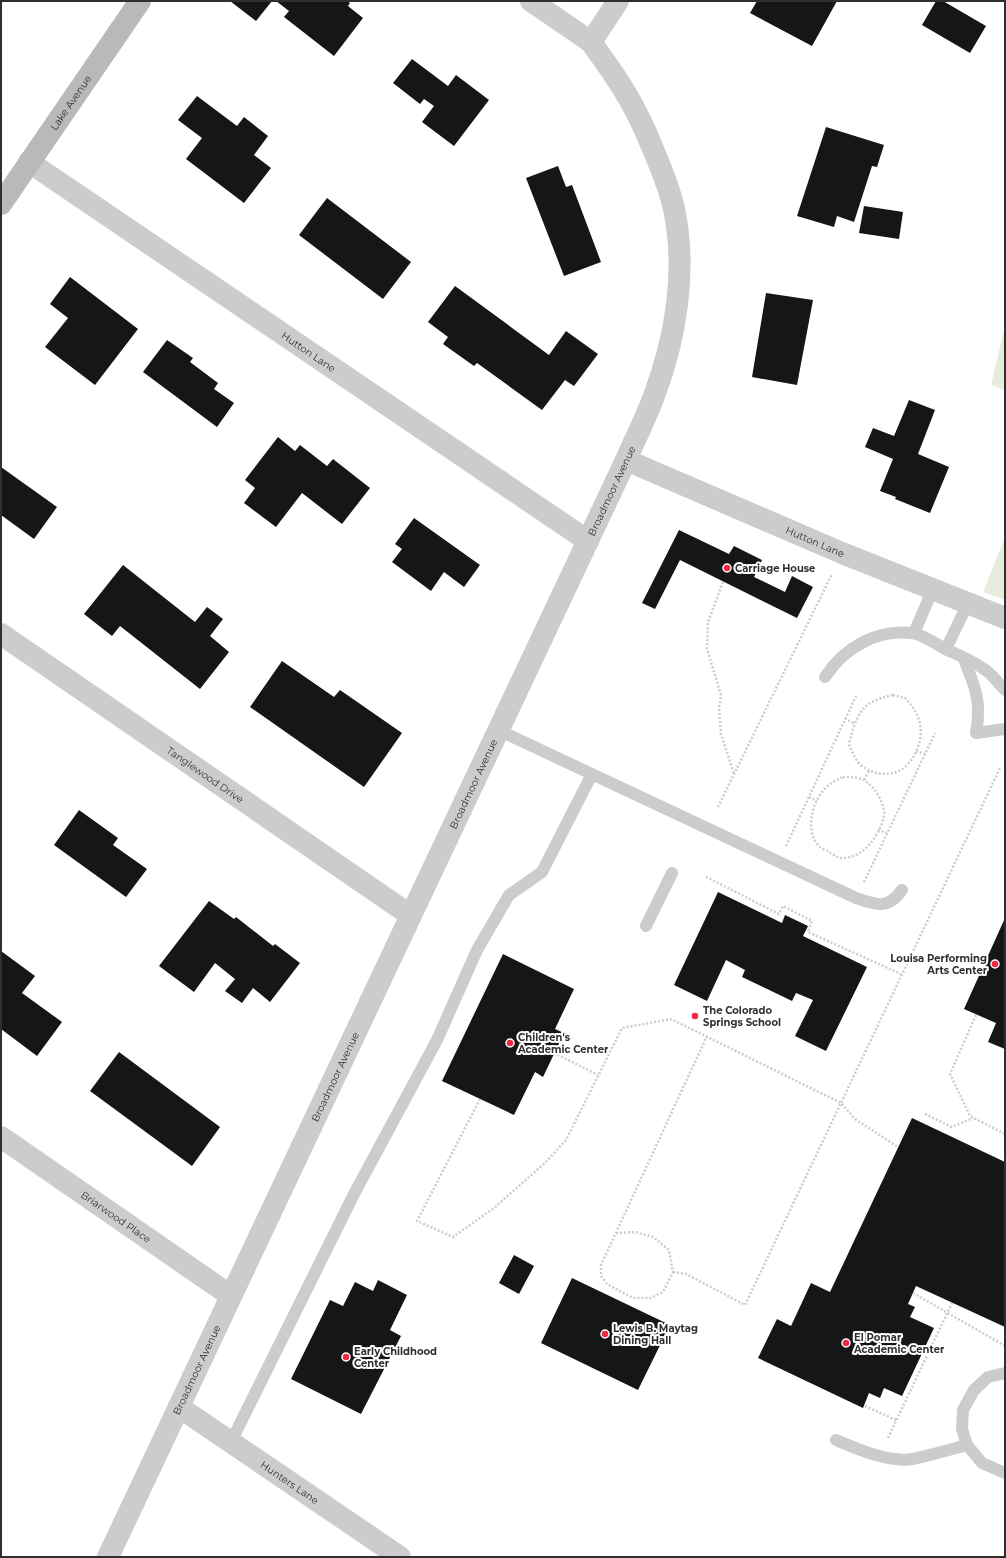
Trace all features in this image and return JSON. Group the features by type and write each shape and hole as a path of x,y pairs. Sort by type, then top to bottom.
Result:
{"main road":[{"name":"Lake Avenue","path":"1,204 140,1"}],"street":[{"path":"531,1 591,42 618,1"},
{"name":"Broadmoor Avenue","path":"108,1557 588,541 654,396 667,353 674,322 679,281 679,242 672,201 660,165 643,126 625,92 591,42"},
{"name":"Hutton Lane","path":"29,162 588,541"},
{"name":"Hutton Lane","path":"626,460 842,553 1005,618"},
{"name":"Tanglewood Drive","path":"1,634 410,915"},
{"name":"Briarwood Place","path":"1,1137 231,1296"},
{"name":"Hunters Lane","path":"179,1407 400,1557"}],"lane":[{"path":"914,633 933,589"},
{"path":"946,649 968,603"},
{"path":"825,678 834,664 849,650 864,642 884,633 914,633 988,671 1005,690"},
{"path":"963,657 976,687 979,718 976,734 1005,729"},
{"path":"498,730 856,898 874,903 889,904 902,890"},
{"path":"231,1442 354,1194 437,1040 477,950 509,895 542,872 592,774"},
{"path":"646,926 672,873"},
{"path":"1005,1373 988,1377 974,1390 963,1410 962,1429 967,1445 982,1463 1005,1473"},
{"path":"836,1440 858,1450 892,1458 911,1459 967,1445"}],"path":[{"path":"718,807 842,553"},
{"path":"723,582 708,622 707,649 720,695 719,709 721,734 734,774"},
{"path":"893,695 906,699 916,713 922,729 920,743 906,766 896,772 882,774 869,771 857,761 849,744 855,724 860,712 876,699 893,695"},
{"path":"779,861 856,696"},
{"path":"845,718 855,724"},
{"path":"856,898 935,732"},
{"path":"916,750 925,754"},
{"path":"673,1272 686,1274 745,1305 1000,768"},
{"path":"864,780 869,771"},
{"path":"843,777 854,777 864,780 881,798 884,815 878,830 868,847 855,856 840,858 820,847 813,835 811,820 822,791 833,782 843,777"},
{"path":"808,797 817,801"},
{"path":"878,830 887,833"},
{"path":"706,877 779,914 783,906 812,921 808,932 901,974"},
{"path":"976,1015 950,1074 970,1116 1005,1134"},
{"path":"480,1099 417,1220 453,1237 494,1208 545,1164 566,1140 622,1028 671,1019 841,1103 855,1119 898,1147"},
{"path":"616,1233 635,1232 653,1237 669,1250 673,1272 663,1292 651,1298 633,1298 607,1284 601,1276 601,1266 616,1233 707,1036"},
{"path":"554,1053 598,1075"},
{"path":"925,1114 952,1127 973,1118"},
{"path":"913,1293 1005,1346"},
{"path":"888,1439 952,1303"},
{"path":"865,1406 896,1420"}],"green space":[{"path":"1005,326 1005,390 991,385"},
{"path":"1005,537 1005,600 983,592"}],"building":[{"path":"230,1 272,1 256,21"},
{"path":"276,1 347,1 350,3 348,6 363,18 334,56 284,17 289,11"},
{"path":"757,1 837,1 812,46 750,13"},
{"path":"936,1 943,1 986,26 970,53 922,25"},
{"path":"412,59 448,86 456,75 489,100 454,146 422,122 434,106 424,99 420,104 393,83"},
{"path":"197,96 237,126 244,117 268,136 254,155 271,168 244,203 186,159 202,138 178,120"},
{"path":"826,127 884,145 877,167 872,166 854,222 837,216 834,227 797,216"},
{"path":"558,166 566,187 572,185 601,262 564,276 526,178"},
{"path":"327,198 411,262 383,299 299,235"},
{"path":"864,206 903,212 899,239 859,233"},
{"path":"70,277 138,329 95,385 45,347 68,318 50,304"},
{"path":"455,286 549,355 566,331 598,354 574,386 565,380 542,410 477,363 474,366 443,344 448,337 428,322"},
{"path":"766,293 813,300 797,385 752,377"},
{"path":"167,340 193,358 190,362 218,383 214,389 234,403 217,427 143,372"},
{"path":"909,400 935,410 918,454 949,467 930,513 895,499 896,497 880,491 893,459 865,447 873,428 894,436"},
{"path":"278,437 295,451 300,445 327,466 333,459 370,488 342,524 302,493 276,527 244,503 255,488 245,480"},
{"path":"1,467 57,507 34,539 1,515"},
{"path":"414,518 480,565 464,587 444,572 431,591 392,562 402,549 395,544"},
{"name":"Carriage House","path":"679,530 729,554 734,546 762,560 754,577 785,592 792,576 813,587 797,618 680,560 655,609 642,603"},
{"path":"123,565 195,622 207,607 223,619 210,636 229,652 200,689 120,626 112,636 84,614"},
{"path":"282,661 334,697 340,690 402,733 364,787 250,707"},
{"path":"79,810 118,838 113,845 147,869 126,897 54,845"},
{"path":"718,892 782,923 785,915 808,926 803,936 867,967 826,1051 795,1036 813,1000 796,993 792,1001 742,977 745,970 726,960 707,1001 674,985"},
{"path":"209,901 234,919 236,917 273,946 275,944 300,963 270,1002 253,988 242,1003 225,991 235,979 215,963 194,992 159,966"},
{"name":"Louisa Performing Arts Center","path":"1005,918 1005,1049 988,1042 996,1023 964,1009"},
{"path":"1,951 35,976 22,993 62,1022 37,1056 1,1029"},
{"name":"Children's Academic Center","path":"503,954 574,989 555,1029 564,1033 543,1077 535,1072 514,1115 442,1081"},
{"path":"119,1052 220,1127 192,1166 90,1091"},
{"path":"912,1118 1005,1162 1005,1327 916,1286 908,1304 915,1307 910,1317 934,1328 902,1396 884,1388 880,1398 869,1393 863,1408 758,1358 777,1319 791,1326 811,1283 830,1292"},
{"path":"514,1255 534,1266 519,1294 499,1283"},
{"name":"Lewis B. Maytag Dining Hall","path":"572,1278 670,1325 638,1390 541,1343"},
{"name":"Early Childhood Center","path":"378,1280 407,1295 390,1330 401,1336 361,1414 291,1379 330,1300 343,1306 355,1282 373,1291"}],"place":[{"name":"Carriage House","path":"727,568"},
{"name":"Louisa Performing Arts Center","path":"995,964"},
{"name":"The Colorado Springs School","path":"695,1016"},
{"name":"Children's Academic Center","path":"510,1043"},
{"name":"Lewis B. Maytag Dining Hall","path":"605,1334"},
{"name":"El Pomar Academic Center","path":"846,1343"},
{"name":"Early Childhood Center","path":"346,1357"}]}
